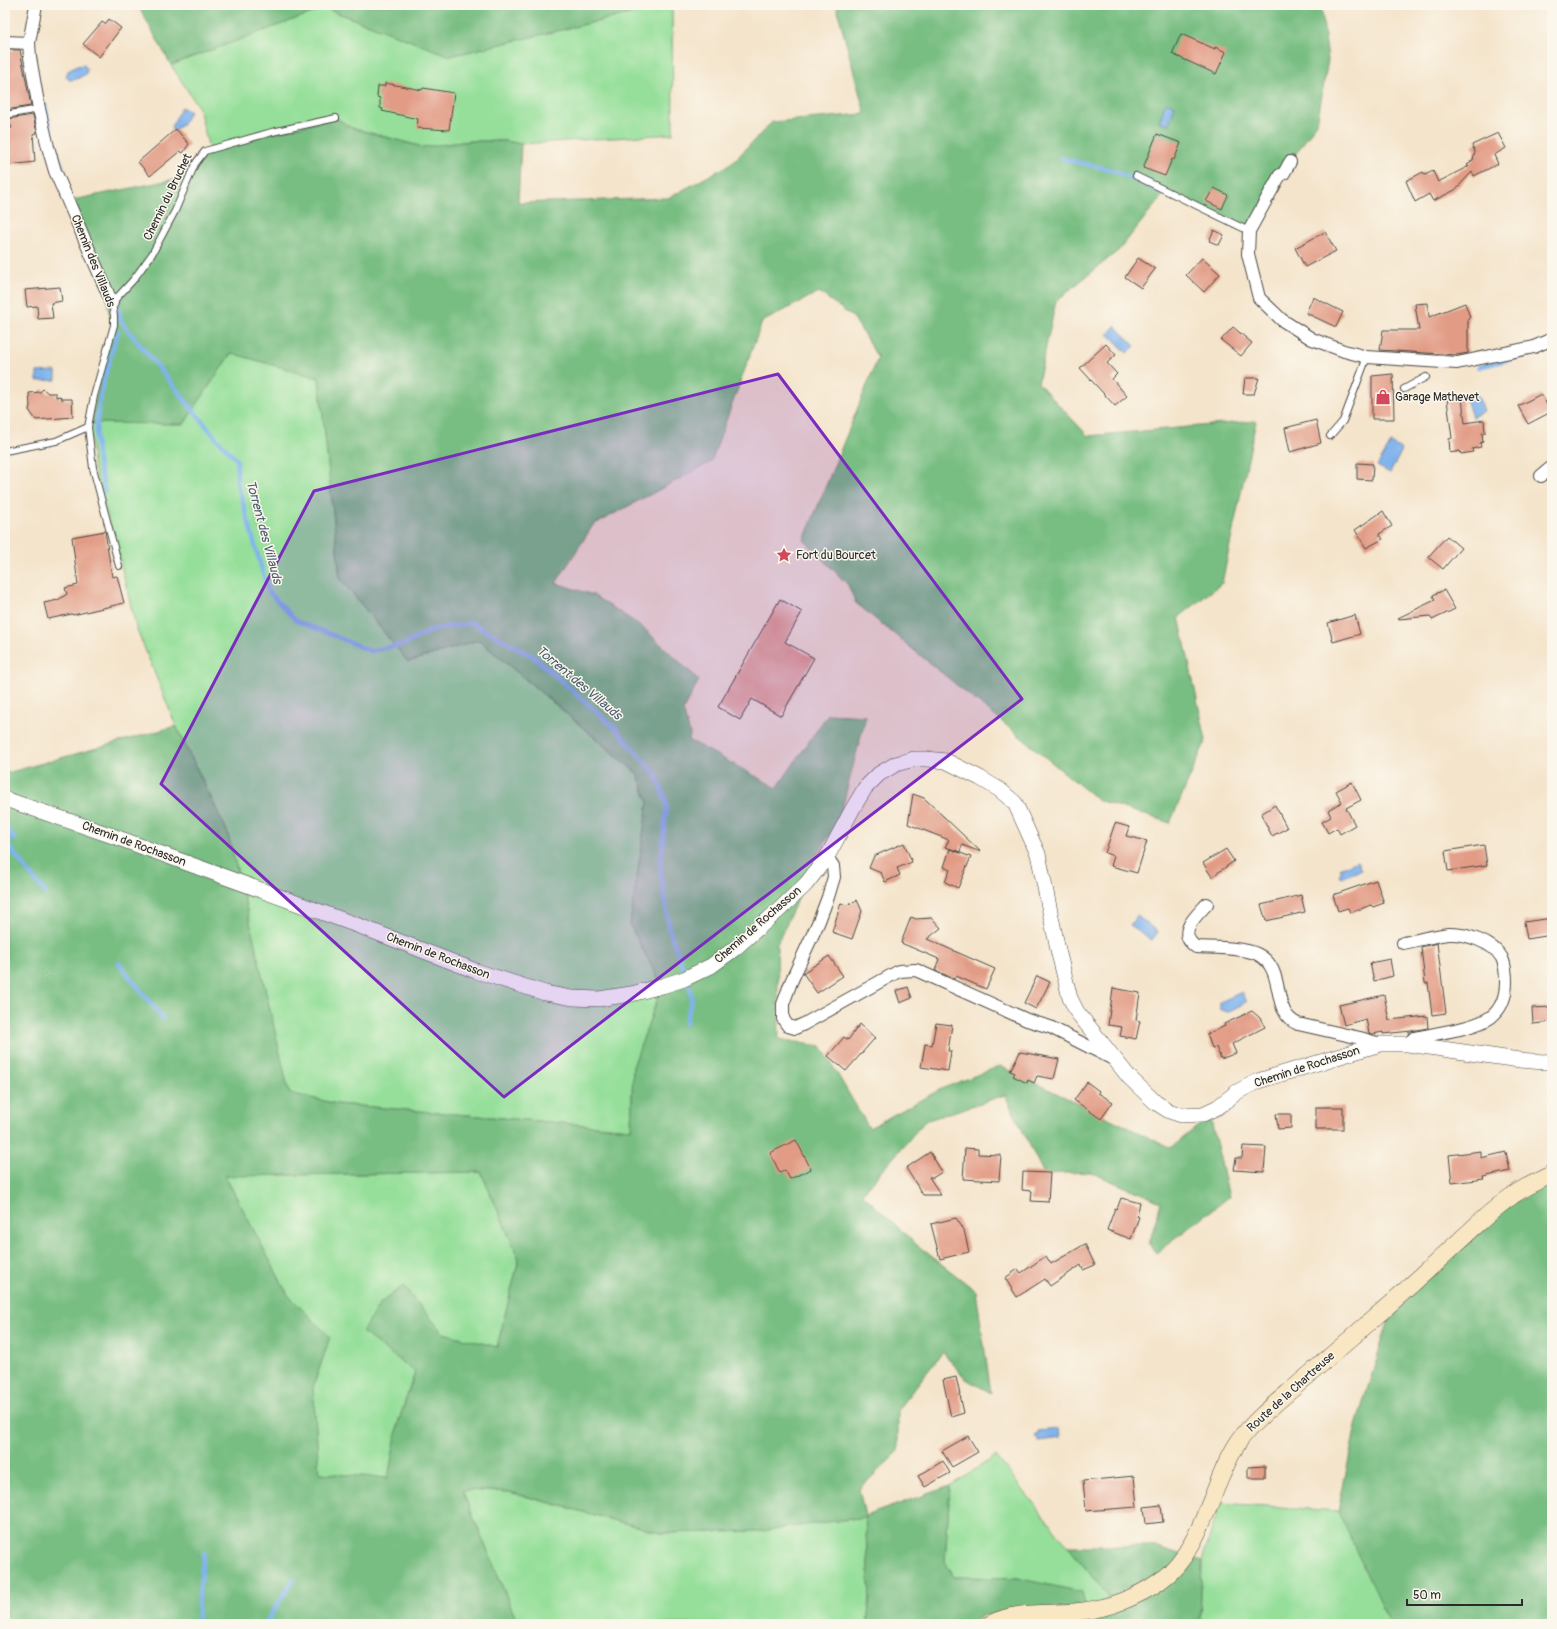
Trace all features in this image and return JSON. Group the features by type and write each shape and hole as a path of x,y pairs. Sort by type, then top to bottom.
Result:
{"main road":[{"name":"Route de la Chartreuse","path":"990,1624 998,1620 1030,1613 1082,1611 1109,1605 1132,1597 1158,1582 1170,1573 1179,1563 1190,1546 1224,1468 1249,1428 1482,1220 1512,1196 1552,1174"}],"street":[{"name":"Chemin des Villauds","path":"36,5 29,43 39,109 55,171 112,303"},
{"path":"5,42 29,43"},
{"path":"1290,162 1284,173 1280,175 1248,231 1248,254 1259,298 1282,320 1312,339 1344,351 1367,357 1457,363 1534,347 1552,339"},
{"path":"1541,476 1552,467"},
{"name":"Chemin de Rochasson","path":"5,799 110,835 243,885 362,927 476,971 545,994 572,998 599,999 631,994 684,979 711,966 734,949 806,884 827,857 865,788 879,774 896,764 914,760 927,759 946,762 980,778 1000,790 1015,804 1038,854 1058,950 1070,998 1077,1012 1129,1077 1155,1102 1181,1115 1194,1115 1211,1111 1238,1092 1258,1081 1380,1044"},
{"path":"827,857 833,866 834,876 819,921 791,982 783,1004 783,1018 788,1026 795,1028 804,1024 899,971 916,970 1027,1020 1050,1027 1118,1062"},
{"name":"Chemin de Rochasson","path":"1207,904 1189,926 1186,933 1187,939 1196,947 1249,951 1265,960 1274,972 1284,1010 1291,1021 1380,1044 1408,1044 1519,1060 1552,1062"},
{"name":"Chemin de Rochasson","path":"1403,943 1450,934 1462,934 1483,942 1494,949 1502,958 1506,984 1505,996 1498,1011 1489,1018 1479,1024 1414,1038 1408,1044"}],"lane":[{"path":"5,115 39,109"},
{"name":"Chemin du Bruchet","path":"112,303 134,279 152,254 175,211 195,164 205,151 272,132 336,118"},
{"path":"1136,176 1248,231"},
{"name":"Chemin des Villauds","path":"112,303 114,325 94,396 88,427 93,468 119,566"},
{"path":"1330,436 1342,421 1367,357"},
{"path":"1404,390 1426,377"},
{"path":"5,451 56,441 88,427"}],"highlighted area":[{"path":"778,374 1022,699 504,1097 161,784 314,491"}],"green space":[{"path":"138,5 667,5 450,56 325,8 171,65"},
{"path":"672,5 673,134 521,144 505,141 470,141 423,147 352,128 336,118 209,149 199,108 171,65 325,8 450,56"},
{"path":"836,5 1321,5 1328,60 1317,123 1290,162 1250,236 1166,191 1119,250 1056,301 1038,383 1088,436 1256,421 1222,583 1179,617 1206,740 1170,823 1098,800 856,603 848,585 804,540 878,358 854,318 819,292 762,322 711,462 593,525 556,583 593,595 641,626 699,680 683,710 690,734 689,740 777,788 828,714 866,716 840,816 818,854 777,944 779,1039 821,1046 869,1128 941,1089 1000,1066 1171,1148 1210,1116 1229,1197 1156,1253 1149,1244 1161,1202 1090,1172 1044,1174 1005,1095 925,1121 862,1194 917,1245 976,1291 991,1393 966,1379 943,1352 898,1409 898,1452 859,1489 865,1516 950,1486 945,1562 954,1577 1017,1578 1082,1592 1086,1608 984,1615 970,1624 867,1624 870,1598 865,1517 762,1531 661,1533 510,1492 462,1490 518,1624 5,1624 5,769 7,773 176,726 227,831 242,888 289,1093 337,1104 631,1129 633,1067 662,986 630,925 648,802 638,774 479,640 408,662 340,578 319,378 231,353 184,424 90,423 112,327 105,290 68,201 190,176 209,149 336,118 352,128 423,147 470,141 506,141 521,144 518,203 668,198 731,164 772,122 865,114","holes":["481,1172 519,1259 497,1347 443,1333 403,1286 380,1303 362,1332 415,1372 399,1420 388,1478 319,1473 313,1387 330,1337 288,1295 225,1176"]},
{"path":"231,353 319,378 340,578 408,662 479,640 638,774 648,802 630,925 662,986 633,1067 631,1129 337,1104 289,1093 242,888 227,831 176,726 136,627 120,561 93,465 90,423 184,424"},
{"path":"481,1172 519,1259 497,1347 443,1333 403,1286 415,1372 399,1420 388,1478 319,1473 313,1387 330,1337 288,1295 225,1176"},
{"path":"1552,1181 1552,1624 1391,1624 1338,1511 1356,1425 1393,1307 1491,1217"},
{"path":"996,1456 1110,1599 1086,1608 1017,1578 954,1577 945,1562 950,1486"},
{"path":"462,1490 509,1492 661,1533 762,1531 865,1517 870,1598 867,1624 518,1624"},
{"path":"1220,1503 1338,1511 1367,1565 1391,1624 1212,1624 1200,1619 1202,1561"},
{"path":"1068,1546 1154,1546 1202,1561 1200,1619 1212,1624 1088,1624 1110,1599"}],"water":[{"path":"84,65 87,69 86,74 77,79 69,80 66,77 68,71 77,66"},
{"path":"1166,102 1175,106 1169,124 1159,121"},
{"path":"182,107 190,112 183,124 173,132 171,127"},
{"path":"1115,326 1135,346 1127,353 1108,334"},
{"path":"56,371 56,380 37,381 37,372"},
{"path":"1476,392 1484,411 1472,417 1465,396"},
{"path":"1391,443 1402,450 1390,473 1377,466"},
{"path":"1357,861 1361,870 1341,878 1339,874 1342,872 1340,869"},
{"path":"1137,916 1158,932 1152,940 1130,925"},
{"path":"1242,992 1247,1002 1227,1012 1220,1009 1220,1002"},
{"path":"1059,1429 1060,1438 1039,1441 1038,1438 1036,1438 1035,1434 1038,1434 1038,1431"}],"building":[{"path":"109,19 121,28 99,57 83,44 102,22 105,24"},
{"path":"1181,34 1215,49 1215,47 1226,52 1216,74 1172,54"},
{"path":"6,50 20,50 31,106 5,110"},
{"path":"385,83 422,90 423,88 454,93 449,130 417,128 418,119 382,111 383,109 380,108 380,98 377,97 378,86 385,86"},
{"path":"33,115 37,133 33,134 35,162 8,165 8,151 5,151 5,129 12,128 8,119"},
{"path":"176,129 189,144 183,153 180,151 150,176 138,162"},
{"path":"1498,133 1506,148 1494,155 1498,164 1474,176 1472,172 1455,190 1433,201 1429,194 1415,202 1406,181 1423,172 1425,175 1433,171 1438,182 1469,166 1467,164 1473,160 1475,152 1472,145"},
{"path":"1157,134 1181,143 1165,176 1143,168"},
{"path":"1214,188 1228,195 1222,209 1206,201"},
{"path":"1214,230 1224,235 1219,245 1209,241"},
{"path":"1325,232 1336,251 1305,267 1295,248"},
{"path":"1138,258 1155,269 1141,288 1125,277"},
{"path":"1202,258 1220,274 1204,292 1186,275"},
{"path":"60,287 62,301 51,303 53,318 38,319 37,306 27,307 25,290"},
{"path":"1313,297 1343,312 1336,327 1306,313"},
{"path":"1428,303 1429,317 1465,303 1470,317 1468,318 1468,353 1457,355 1380,350 1383,330 1419,330 1415,304"},
{"path":"1233,327 1252,343 1241,356 1221,340"},
{"path":"1106,344 1116,355 1107,363 1117,374 1112,379 1127,396 1115,406 1080,368"},
{"name":"Garage Mathevet","path":"1393,374 1394,419 1372,419 1372,376"},
{"path":"1245,378 1259,378 1254,394 1243,394"},
{"path":"43,389 48,393 56,393 56,397 60,396 61,399 72,399 73,417 36,420 29,410 29,393 40,392"},
{"path":"1541,394 1551,412 1528,424 1518,406"},
{"path":"1462,398 1465,423 1484,420 1485,433 1482,433 1483,442 1480,443 1481,447 1472,449 1473,452 1461,454 1460,451 1450,453 1449,439 1452,438 1447,400"},
{"path":"1316,420 1321,443 1290,452 1285,428"},
{"path":"1357,463 1373,464 1372,480 1357,479"},
{"path":"1383,511 1392,526 1379,534 1383,539 1366,548 1355,530"},
{"path":"105,531 112,577 117,576 124,603 73,615 48,619 44,603 58,600 67,594 65,588 78,585 72,537"},
{"path":"1447,536 1461,548 1443,569 1428,557"},
{"path":"1444,590 1455,609 1432,620 1430,616 1398,618 1435,600 1433,595"},
{"path":"780,599 802,612 785,642 814,658 781,716 752,699 740,720 718,707"},
{"path":"1355,615 1360,634 1333,642 1328,623"},
{"path":"1352,782 1361,800 1346,808 1355,825 1340,834 1337,828 1328,833 1322,822 1331,817 1328,810 1342,802 1336,791"},
{"path":"913,794 924,798 981,852 962,845 960,852 945,847 949,840 908,824"},
{"path":"1275,805 1287,828 1272,836 1261,814"},
{"path":"1115,823 1129,827 1126,836 1147,841 1137,873 1111,866 1114,856 1105,853"},
{"path":"904,843 912,862 897,868 900,875 885,882 881,873 869,868 874,856"},
{"path":"1484,845 1487,865 1448,871 1445,851"},
{"path":"950,849 971,857 958,888 945,882 950,870 944,867"},
{"path":"1226,849 1234,861 1212,877 1203,863"},
{"path":"1376,880 1384,903 1373,907 1371,905 1350,913 1348,908 1338,911 1333,895"},
{"path":"1301,895 1305,912 1266,921 1261,905"},
{"path":"857,900 862,911 852,939 832,932 841,903 847,905"},
{"path":"911,917 916,919 932,918 941,928 927,939 995,969 986,989 956,976 954,979 935,970 939,959 901,943"},
{"path":"1552,918 1552,935 1527,939 1524,922"},
{"path":"1437,943 1446,1013 1432,1015 1428,983 1425,983 1421,947"},
{"path":"829,956 843,976 817,993 803,973"},
{"path":"1390,959 1393,976 1374,981 1370,963"},
{"path":"1037,976 1050,982 1036,1009 1024,1003"},
{"path":"908,987 912,998 900,1003 896,991"},
{"path":"1113,988 1140,993 1136,1020 1140,1021 1136,1039 1120,1036 1122,1027 1108,1025"},
{"path":"1384,995 1389,1020 1427,1016 1428,1028 1373,1034 1369,1033 1366,1019 1344,1025 1339,1005"},
{"path":"1552,1007 1552,1022 1533,1024 1532,1008"},
{"path":"1252,1011 1260,1018 1265,1027 1232,1044 1236,1053 1221,1059 1216,1047 1212,1048 1207,1034"},
{"path":"936,1023 952,1025 948,1051 951,1051 948,1071 921,1067 925,1044 932,1045"},
{"path":"860,1024 875,1038 846,1071 828,1056 844,1037 848,1040"},
{"path":"1020,1052 1059,1059 1054,1079 1037,1076 1034,1083 1028,1080 1027,1083 1013,1076 1015,1073 1010,1071"},
{"path":"1087,1082 1099,1091 1098,1093 1113,1102 1101,1119 1074,1100"},
{"path":"1316,1107 1343,1107 1343,1129 1316,1129"},
{"path":"1276,1114 1291,1114 1291,1128 1278,1129"},
{"path":"796,1140 811,1169 790,1179 785,1170 780,1173 770,1153"},
{"path":"1243,1146 1266,1147 1264,1172 1234,1170 1236,1158 1242,1158"},
{"path":"965,1148 978,1149 978,1154 1001,1155 999,1181 963,1179"},
{"path":"1481,1151 1481,1158 1506,1152 1510,1171 1483,1177 1484,1179 1452,1183 1449,1155"},
{"path":"930,1152 942,1172 934,1177 929,1177 941,1195 923,1195 906,1168"},
{"path":"1023,1172 1050,1173 1048,1202 1031,1201 1032,1191 1022,1190"},
{"path":"1121,1198 1140,1203 1137,1216 1139,1217 1131,1239 1107,1230 1115,1208 1117,1209"},
{"path":"956,1218 964,1230 969,1252 940,1259 931,1224"},
{"path":"1085,1244 1095,1265 1083,1270 1081,1265 1050,1286 1045,1279 1017,1297 1005,1278 1018,1269 1021,1273 1046,1256 1051,1264"},
{"path":"956,1377 964,1413 951,1417 943,1380"},
{"path":"968,1436 978,1452 952,1467 942,1451"},
{"path":"943,1461 950,1473 925,1487 918,1476"},
{"path":"1265,1466 1265,1478 1248,1478 1248,1467"},
{"path":"1134,1476 1137,1507 1086,1511 1083,1481"},
{"path":"1161,1505 1163,1522 1146,1524 1144,1507"}],"waterway":[{"name":"Torrent des Villauds","path":"45,105 53,141 67,182"},
{"path":"1061,158 1115,171 1161,192"},
{"name":"Torrent des Villauds","path":"116,301 122,323 216,438 237,460 237,482 268,591 296,621 370,651 405,644 434,629 472,623 534,657 617,730 657,776 667,805 660,869 670,932 683,968"},
{"path":"105,491 98,457 96,437 97,421 105,376 118,332"},
{"path":"1479,367 1522,356"},
{"path":"6,826 9,847 46,894"},
{"path":"7,828 15,840"},
{"path":"119,963 163,1019"},
{"name":"Torrent des Villauds","path":"685,1024 692,998 689,986"},
{"path":"198,1624 198,1600 204,1553"},
{"path":"265,1624 293,1580"}],"place":[{"name":"Garage Mathevet","path":"1383,397"},
{"name":"Fort du Bourcet","path":"784,555"}]}
